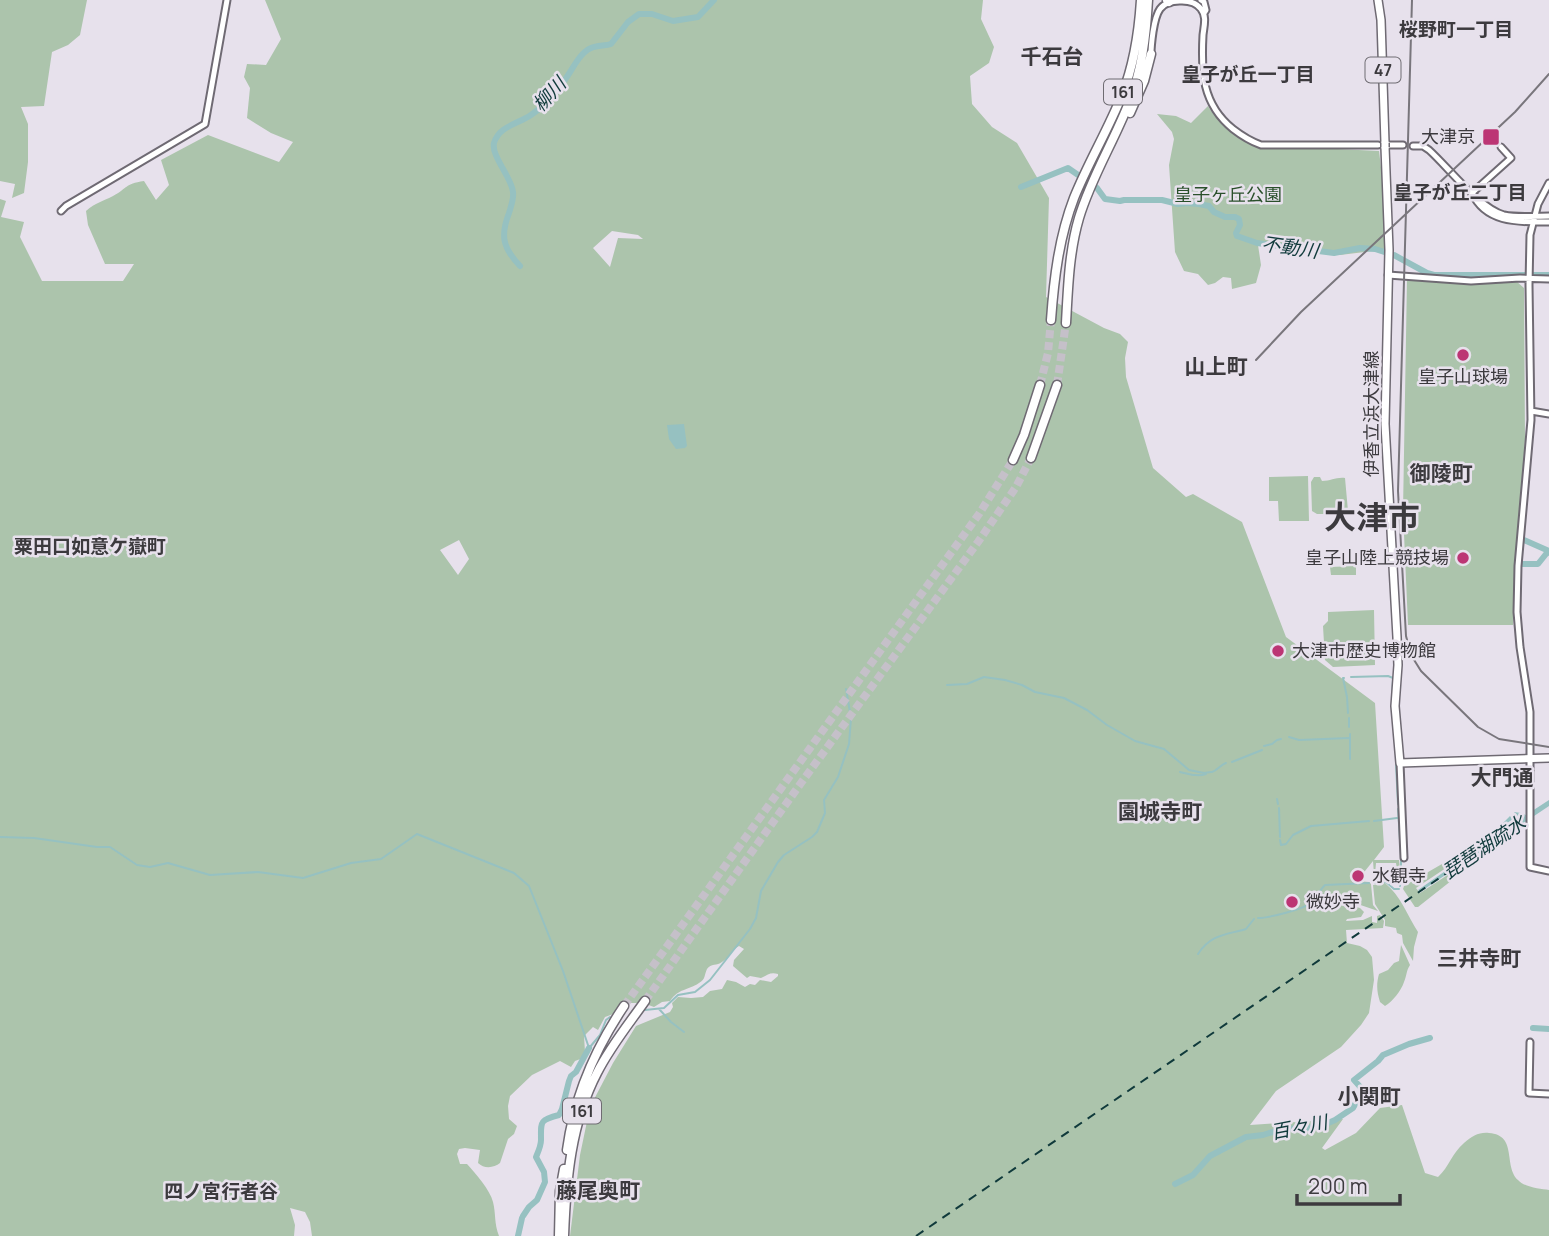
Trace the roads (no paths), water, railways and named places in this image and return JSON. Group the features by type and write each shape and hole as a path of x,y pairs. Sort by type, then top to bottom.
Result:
{"highway":[{"name":"161","path":"1066,323 1074,240 1088,194 1129,103 1140,68 1144,2"},
{"name":"161","path":"1051,320 1063,232 1085,172 1126,83 1144,2"},
{"path":"1113,139 1136,102 1151,54"},
{"path":"1013,460 1041,385"},
{"path":"1031,458 1057,385"},
{"name":"161","path":"564,1236 568,1177 578,1121 603,1062 645,1001"},
{"name":"161","path":"557,1236 560,1191 570,1130 584,1083 610,1027 624,1006"}],"main road":[{"name":"伊香立浜大津線","path":"1378,0 1381,20 1389,253 1385,424 1397,636 1395,706 1400,763"},
{"path":"1400,763 1549,758"}],"street":[{"path":"61,211 205,124 227,0"},
{"path":"1201,0 1206,6 1203,56 1207,92 1214,109 1240,134 1254,142 1269,145 1403,145"},
{"path":"1151,54 1157,13 1168,1 1191,2 1198,5 1204,13"},
{"path":"1413,146 1423,146 1429,150 1489,214 1510,221 1549,216"},
{"path":"1472,193 1511,158 1501,148"},
{"path":"1549,183 1538,204 1530,235 1531,411 1518,566 1517,612 1530,705 1530,867 1549,871"},
{"path":"1534,219 1549,222"},
{"path":"1388,275 1471,281 1529,275 1549,279"},
{"path":"1531,411 1549,414"},
{"path":"1400,763 1404,858"},
{"path":"1530,1042 1529,1093 1549,1094"}],"water":[{"path":"684,424 687,446 676,449 669,439 667,425"},
{"name":"琵琶湖疏水","path":"1549,800 1549,806 1420,892 1418,890 1501,832 1501,825 1510,816 1513,819 1505,825 1506,829 1518,822 1520,818 1514,812 1526,815"}],"waterway":[{"name":"柳川","path":"520,266 505,241 513,192 494,148 496,137 504,129 531,115 545,104 587,50 611,44 628,22 639,14 652,14 673,21 698,17 714,0"},
{"name":"不動川","path":"1021,187 1068,168 1097,188 1105,199 1162,200 1209,206 1214,212 1225,217 1239,219 1237,236 1257,243 1334,253 1360,248 1375,249 1394,255 1434,275 1549,275"},
{"path":"1524,540 1549,551"},
{"path":"1522,564 1538,564 1549,552"},
{"path":"947,685 967,684 984,677 1005,680 1035,692 1064,698 1135,741 1164,749 1189,770 1211,772"},
{"path":"1351,677 1393,678 1392,701"},
{"path":"1344,678 1348,713"},
{"path":"645,1010 664,1008 678,995 695,992 710,980 750,929 756,918 761,891 778,862 817,832 825,813 824,800 838,777 849,744 851,718 846,689"},
{"path":"1349,718 1349,727"},
{"path":"1350,734 1350,759"},
{"path":"1289,737 1299,740 1349,738"},
{"path":"1264,746 1281,739"},
{"path":"1232,762 1262,750"},
{"path":"1212,772 1226,763"},
{"path":"1396,765 1398,804"},
{"path":"1180,772 1206,774"},
{"path":"1277,799 1278,804"},
{"path":"1279,808 1280,837"},
{"path":"1398,809 1401,855"},
{"path":"1374,821 1397,818"},
{"path":"1280,840 1281,845 1286,844 1293,835 1311,826 1369,821"},
{"path":"0,837 110,847 137,865 150,867 168,863 210,875 258,872 303,878 351,863 381,859 417,834 514,873 529,886 563,971 589,1048"},
{"path":"1401,861 1401,870"},
{"path":"1400,886 1401,874"},
{"path":"1375,883 1386,882 1394,889 1399,889"},
{"path":"1258,918 1286,913 1307,905 1325,885 1369,883"},
{"path":"1198,954 1208,942 1246,929 1254,919"},
{"path":"659,1009 684,1032"},
{"path":"590,1047 610,1017"},
{"name":"百々川","path":"1533,1028 1549,1029"},
{"name":"百々川","path":"1175,1184 1193,1175 1210,1156 1246,1137 1282,1129 1309,1128 1335,1120 1353,1108 1363,1090 1354,1080 1383,1055 1430,1038"},
{"path":"523,1216 537,1200 545,1182 544,1172 536,1157 542,1123 559,1115 571,1076 589,1048"},
{"path":"518,1236 522,1218"}],"tunnel":[{"path":"1040,385 1048,353 1051,320"},
{"path":"1057,385 1066,323"},
{"path":"645,1001 978,542 1016,487 1031,458"},
{"path":"624,1006 979,514 1013,460"}],"railway":[{"path":"1412,0 1398,491 1406,636 1411,655 1421,671 1478,727 1499,739 1549,747"},
{"path":"1256,360 1301,312 1515,112 1549,74"}],"place":[{"name":"大津京","path":"1491,137"},
{"name":"皇子山球場","path":"1463,355"},
{"name":"皇子山陸上競技場","path":"1463,558"},
{"name":"大津市歴史博物館","path":"1278,651"},
{"name":"水観寺","path":"1358,876"},
{"name":"微妙寺","path":"1292,902"}],"district":[{"name":"桜野町一丁目","path":"1456,29"},
{"name":"千石台","path":"1052,57"},
{"name":"皇子が丘一丁目","path":"1248,74"},
{"name":"皇子が丘二丁目","path":"1460,192"},
{"name":"山上町","path":"1216,367"},
{"name":"御陵町","path":"1441,474"},
{"name":"大津市","path":"1372,518"},
{"name":"粟田口如意ケ嶽町","path":"90,546"},
{"name":"大門通","path":"1502,778"},
{"name":"園城寺町","path":"1160,812"},
{"name":"三井寺町","path":"1479,959"},
{"name":"小関町","path":"1369,1097"},
{"name":"四ノ宮行者谷","path":"221,1191"},
{"name":"藤尾奥町","path":"598,1191"}],"park label":[{"name":"皇子ヶ丘公園","path":"1228,195"}]}
